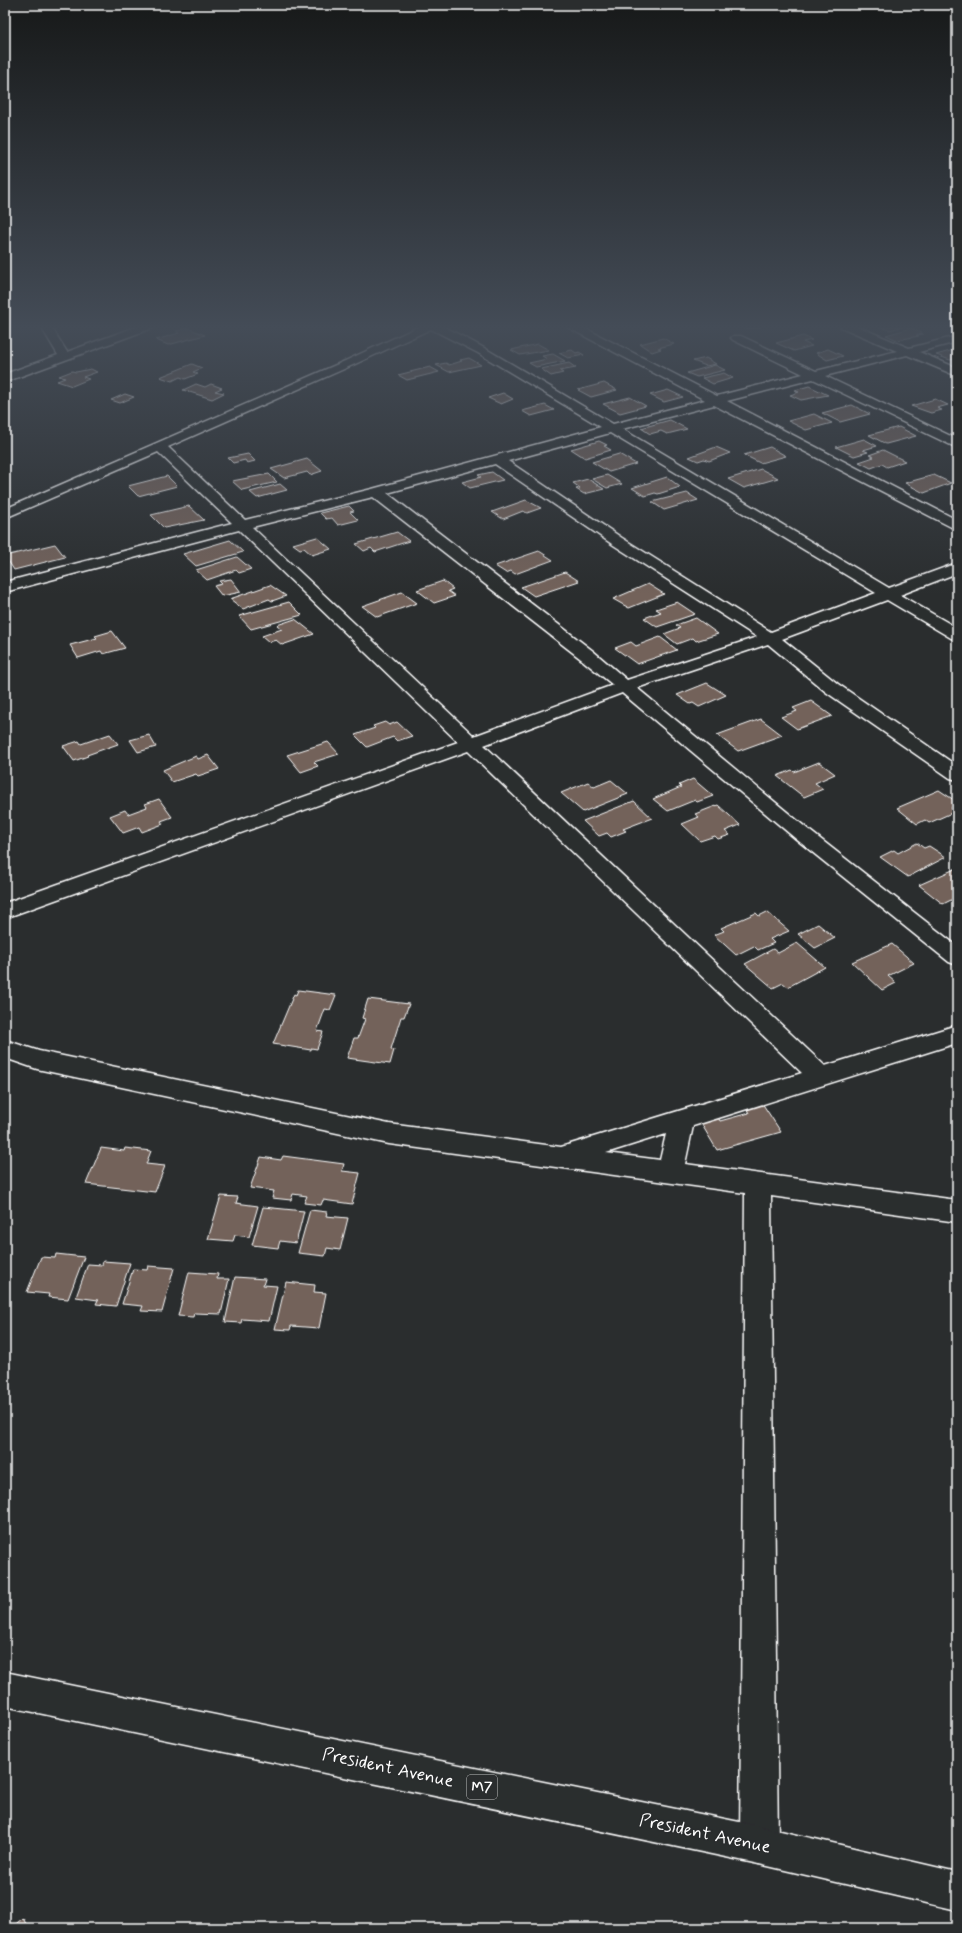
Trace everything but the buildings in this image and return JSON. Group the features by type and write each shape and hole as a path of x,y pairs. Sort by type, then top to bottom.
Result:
{"street":[{"path":"5,514 228,415"},
{"path":"589,415 957,635"},
{"path":"5,587 242,525 376,492 662,415"},
{"path":"746,415 957,526"},
{"path":"897,415 957,444"},
{"path":"159,446 472,742 820,1076"},
{"path":"498,460 617,541 770,638 832,688 957,774"},
{"path":"376,492 587,655 623,687 803,836 957,957"},
{"path":"5,911 389,774 623,687 770,638 886,593 957,568"},
{"path":"561,1157 957,1034"},
{"path":"5,1049 37,1060 389,1134 957,1211"},
{"path":"670,1172 682,1119"},
{"path":"758,1184 759,1845"},
{"name":"President Avenue","path":"5,1688 759,1845 957,1891"}]}
